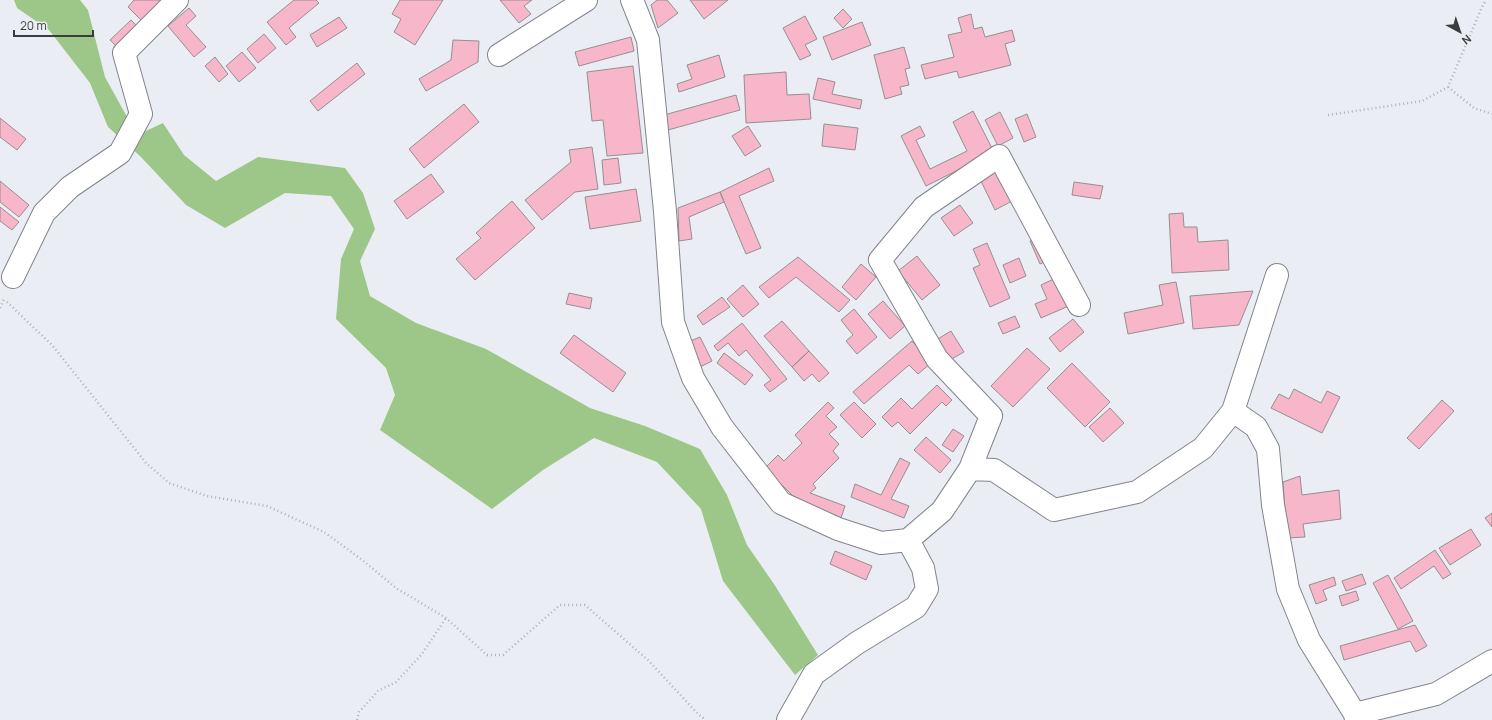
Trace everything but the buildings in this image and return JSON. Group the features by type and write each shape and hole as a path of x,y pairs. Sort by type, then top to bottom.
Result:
{"street":[{"path":"13,277 44,213 70,187 120,153 141,114 124,53 177,0"},
{"path":"499,55 586,0"},
{"path":"632,0 648,40 665,211 673,322 693,378 722,427 781,503 838,529 881,543 908,540 942,511 970,469 991,416 936,359 880,260 924,207 999,156 1079,305"},
{"path":"970,469 994,470 1054,510 1137,492 1203,448 1233,411 1277,276"},
{"path":"1233,411 1256,427 1268,449 1274,505 1288,589 1309,640 1356,717 1436,694 1492,661"},
{"path":"788,720 814,674 857,643 916,608 927,589 923,568 908,540"}],"path":[{"path":"1328,115 1422,101 1448,87 1486,0"},
{"path":"1448,87 1474,108 1492,114"},
{"path":"4,298 52,344 146,463 169,482 207,496 267,506 324,532 361,559 396,588 446,618 487,655 503,655 560,605 586,605 649,661 698,714 706,720"},
{"path":"357,720 359,712 378,691 396,682 422,654 446,618"}],"green space":[{"path":"14,0 80,0 88,10 105,77 137,135 163,123 184,155 216,181 258,157 345,168 363,193 375,229 360,261 370,296 416,323 486,349 590,408 645,426 700,449 727,495 747,545 774,584 818,655 795,675 723,581 701,509 657,462 594,438 543,470 492,509 380,430 395,395 386,368 336,319 341,259 354,229 331,196 285,193 225,228 186,205 141,157 108,127 90,83 49,30 17,8"}]}
